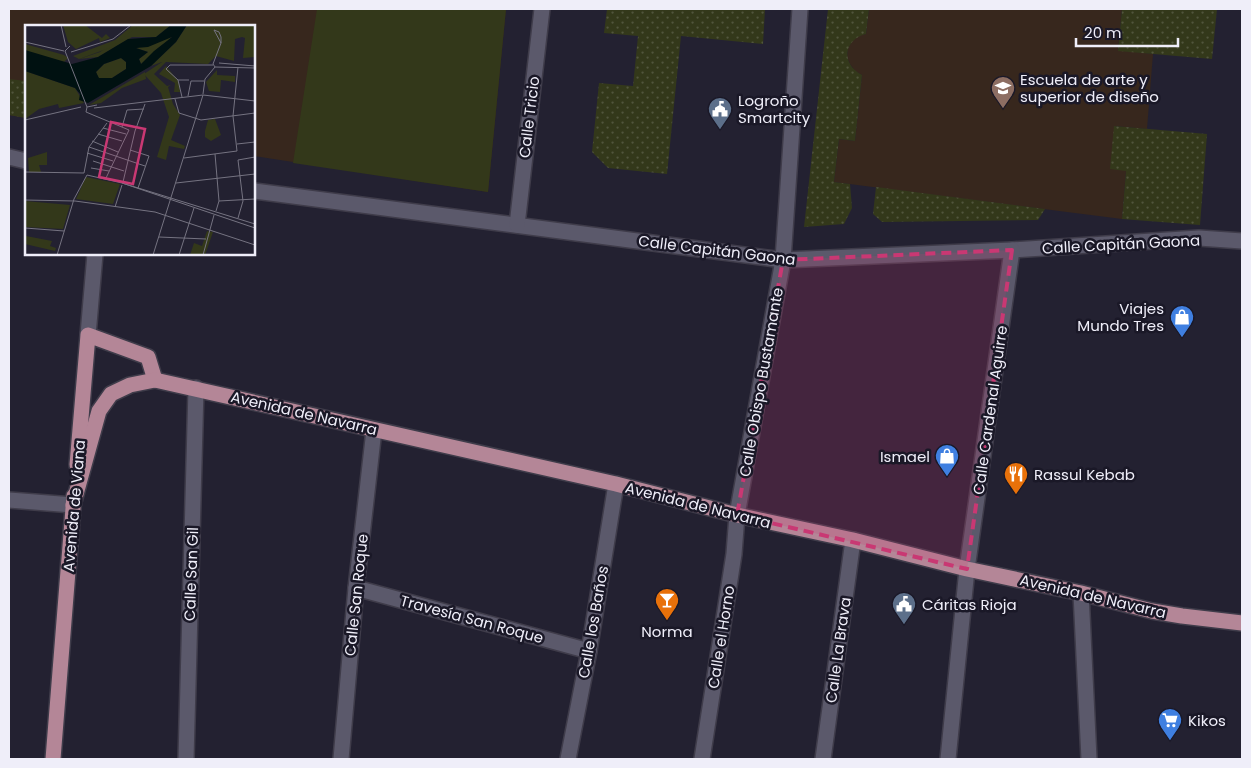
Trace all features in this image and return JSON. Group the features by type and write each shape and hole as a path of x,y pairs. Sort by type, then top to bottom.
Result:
{"main road":[{"path":"88,335 148,357 155,380"},
{"name":"Avenida de Viana","path":"53,759 88,335"},
{"name":"Avenida de Navarra","path":"74,504 99,411 111,394 130,385 155,380 616,484 737,515 854,540 967,569 1182,616 1242,623"}],"street":[{"name":"Calle Tricio","path":"517,225 542,9"},
{"name":"Calle Obispo Bustamante","path":"737,515 783,260 800,9"},
{"path":"9,157 25,160"},
{"name":"Calle Capitán Gaona","path":"255,191 783,260 1012,250 1199,238 1242,241"},
{"name":"Calle Cardenal Aguirre","path":"948,759 967,569 1012,250"},
{"name":"Avenida de Viana","path":"88,335 95,255"},
{"name":"Calle San Gil","path":"186,759 196,388"},
{"name":"Calle San Roque","path":"341,759 356,588 374,430"},
{"name":"Calle los Baños","path":"568,759 589,651 616,484"},
{"path":"9,500 74,504"},
{"name":"Calle el Horno","path":"702,759 734,554 737,515"},
{"name":"Calle La Brava","path":"822,759 854,540"},
{"name":"Travesía San Roque","path":"356,588 589,651"},
{"path":"1081,593 1089,759"}],"highlighted area":[{"path":"1012,250 967,569 737,515 783,260"}],"shaded area":[{"path":"9,9 506,9 488,192 255,156 255,25 25,25 25,118 9,115"},
{"name":"Escuela de arte y superior de diseño","path":"869,9 1122,9 1118,50 1153,54 1147,129 1114,126 1126,171 1122,219 834,182 839,139 855,141 862,75 855,71 850,64 847,57 848,48 858,36 866,34"}],"green space":[{"path":"317,9 506,9 488,192 293,163"},
{"path":"607,9 765,9 763,44 681,36 667,174 608,168 592,152 599,83 633,86 638,36 604,33"},
{"path":"828,9 869,9 866,34 853,41 848,53 851,65 862,75 855,141 839,139 834,182 850,184 852,208 844,224 804,227"},
{"path":"1122,9 1217,9 1212,59 1118,51"},
{"path":"9,79 25,81 25,118 9,115"},
{"path":"1114,126 1207,134 1200,225 1122,219 1126,171 1110,169"},
{"path":"876,187 1045,209 1038,220 882,222 873,214"}],"place":[{"name":"Escuela de arte y superior de diseño","path":"1003,109"},
{"name":"Logroño Smartcity","path":"720,130"},
{"name":"Viajes Mundo Tres","path":"1182,338"},
{"name":"Ismael","path":"947,477"},
{"name":"Rassul Kebab","path":"1016,495"},
{"name":"Norma","path":"667,621"},
{"name":"Cáritas Rioja","path":"904,625"},
{"name":"Kikos","path":"1170,741"}]}
